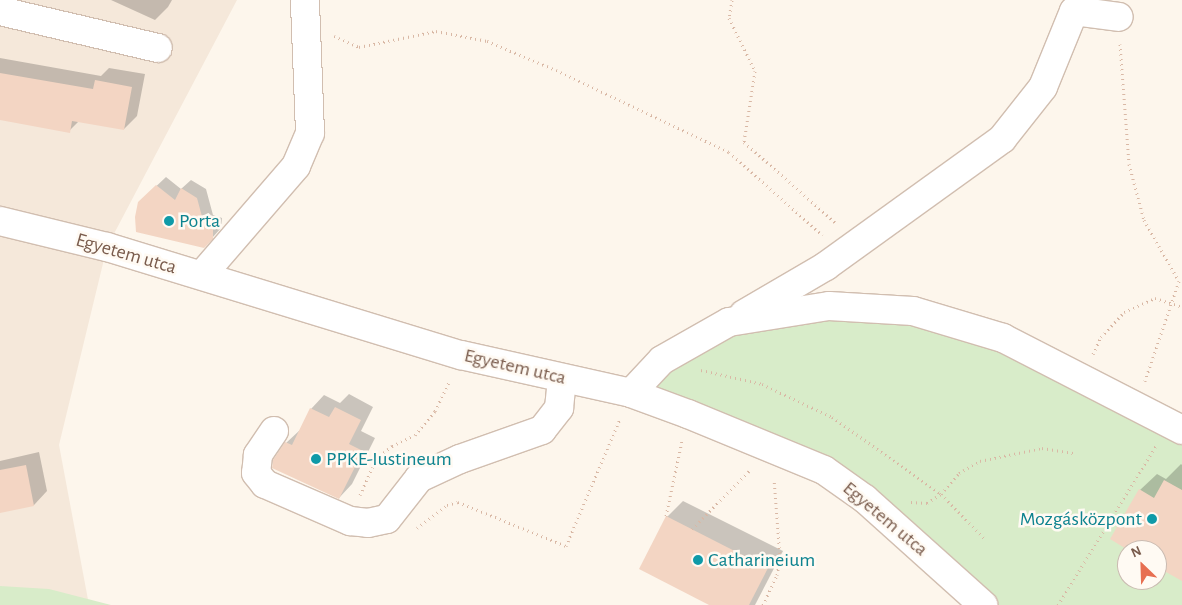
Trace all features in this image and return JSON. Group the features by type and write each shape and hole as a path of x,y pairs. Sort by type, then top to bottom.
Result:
{"street":[{"path":"202,275 296,166 310,133 305,0"},
{"path":"0,11 42,9 158,48"},
{"path":"631,393 662,360 729,322 850,248 1002,139 1043,86 1074,11 1119,17"},
{"name":"Egyetem utca","path":"0,221 107,247 461,356 631,393 688,414 824,470 865,499 984,605"},
{"path":"729,322 829,306 913,311 1003,338 1176,427"},
{"path":"274,431 258,455 256,473 265,484 350,521 368,523 386,519 419,478 460,459 542,430 559,408 562,378"}],"path":[{"path":"732,0 729,18 754,71 744,142 850,248"},
{"path":"1119,17 1124,113 1129,164 1144,220 1179,281 1136,405"},
{"path":"331,33 337,38 359,47 436,31 487,41 556,70 729,152 850,248"},
{"path":"1082,377 1101,337 1124,312 1155,298 1172,302 1182,307"},
{"path":"350,521 376,459 392,446 415,435 435,411 461,356"},
{"path":"662,360 762,384 832,417 941,494 984,538"},
{"path":"386,519 398,532 415,530 447,505 458,502 566,546 631,393"},
{"path":"666,516 688,414"},
{"path":"1058,605 1176,427"},
{"path":"910,502 927,503 941,494 959,473 980,461 1042,448 1075,453"},
{"path":"692,529 772,449"},
{"path":"762,605 777,575 780,558 772,449"}],"shaded area":[{"path":"0,0 237,0 107,247 59,445 89,605 0,605"}],"green space":[{"path":"913,311 1182,430 1182,605 983,605 865,499 631,393 729,322"},
{"path":"0,586 49,589 111,605 0,605"}],"building":[{"path":"0,73 93,89 95,80 132,87 124,130 72,121 70,133 0,120"},
{"name":"Porta","path":"156,185 175,200 181,188 197,198 204,224 213,227 213,239 204,248 136,232 135,217 138,202"},
{"name":"PPKE-Iustineum","path":"335,407 361,420 349,444 363,451 339,499 272,468 273,460 285,442 292,445 310,408 329,417"},
{"path":"26,465 34,506 0,513 0,470"},
{"name":"Mozgásközpont","path":"1164,480 1182,490 1182,581 1167,573 1167,540 1117,540 1117,543 1110,539 1139,489 1154,498"},
{"name":"Catharineium","path":"666,516 768,568 749,605 709,605 639,569"}],"place":[{"name":"Porta","path":"169,221"},
{"name":"PPKE-Iustineum","path":"316,459"},
{"name":"Mozgásközpont","path":"1152,519"},
{"name":"Catharineium","path":"698,560"}]}
